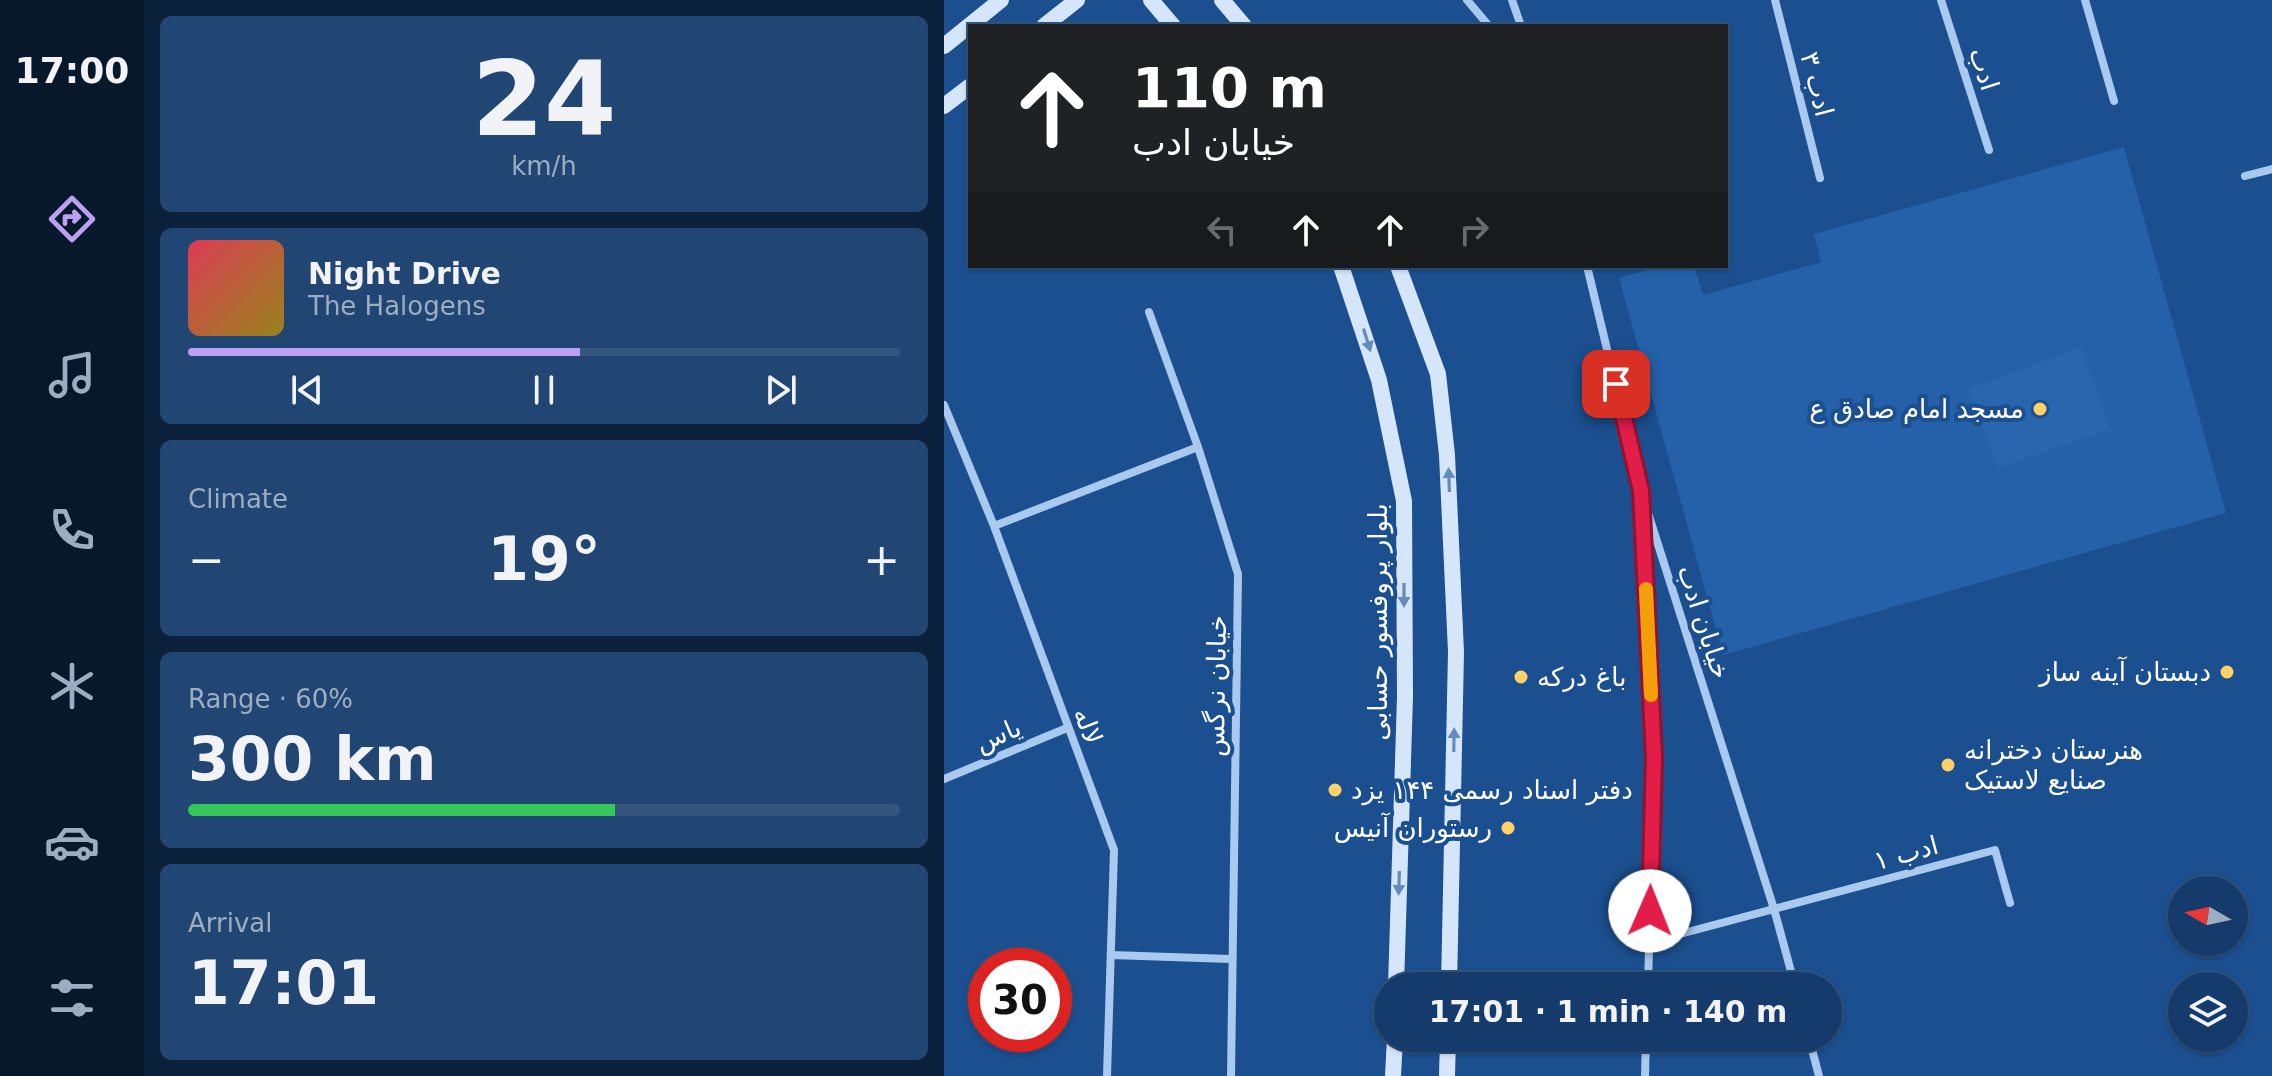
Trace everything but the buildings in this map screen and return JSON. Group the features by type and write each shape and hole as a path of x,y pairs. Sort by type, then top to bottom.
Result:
{"main road":[{"path":"971,24 1001,0"},
{"path":"1047,24 1077,0"},
{"path":"1151,0 1171,24"},
{"path":"1222,0 1242,24"},
{"path":"944,46 968,27"},
{"path":"944,106 968,88"},
{"name":"بلوار پروفسور حسابی","path":"1342,268 1379,380 1404,501 1405,697 1396,972"},
{"path":"1399,268 1438,374 1447,455 1456,652 1449,972"},
{"path":"1393,1076 1394,1052"},
{"path":"1447,1076 1448,1052"}],"street":[{"path":"1467,0 1487,24"},
{"path":"1512,0 1520,24"},
{"name":"ادب ۳","path":"1775,0 1820,178"},
{"name":"ادب","path":"1941,0 1989,150"},
{"path":"2085,0 2114,101"},
{"path":"2245,176 2272,169"},
{"name":"خیابان ادب","path":"1587,268 1641,491 1791,972"},
{"name":"خیابان نرگس","path":"1149,312 1198,447 1238,574 1230,959 1231,1076"},
{"name":"لاله","path":"944,405 994,526 1114,850 1107,1076"},
{"path":"994,526 1198,447"},
{"path":"1641,491 1654,758 1649,972"},
{"name":"یاس","path":"944,779 1067,728"},
{"name":"ادب ۱","path":"1774,909 1995,850 2010,903"},
{"path":"1650,942 1774,909"},
{"path":"1111,955 1230,959"},
{"path":"1645,1076 1646,1052"},
{"path":"1813,1052 1819,1076"}],"shaded area":[{"path":"2124,147 2226,513 1723,655 1619,278 1654,268 1695,268 1703,295 1821,262 1814,234"}],"slow traffic":[{"path":"1646,589 1651,695"}],"place":[{"name":"مسجد امام صادق ع","path":"2040,409"},
{"name":"دبستان آینه ساز","path":"2227,672"},
{"name":"باغ درکه","path":"1521,677"},
{"name":"هنرستان دخترانه صنایع لاستیک","path":"1948,765"},
{"name":"دفتر اسناد رسمی ۱۴۴ یزد","path":"1335,790"},
{"name":"رستوران آنیس","path":"1508,828"}],"route":[{"path":"1616,384 1641,491 1654,758 1650,911"}]}
